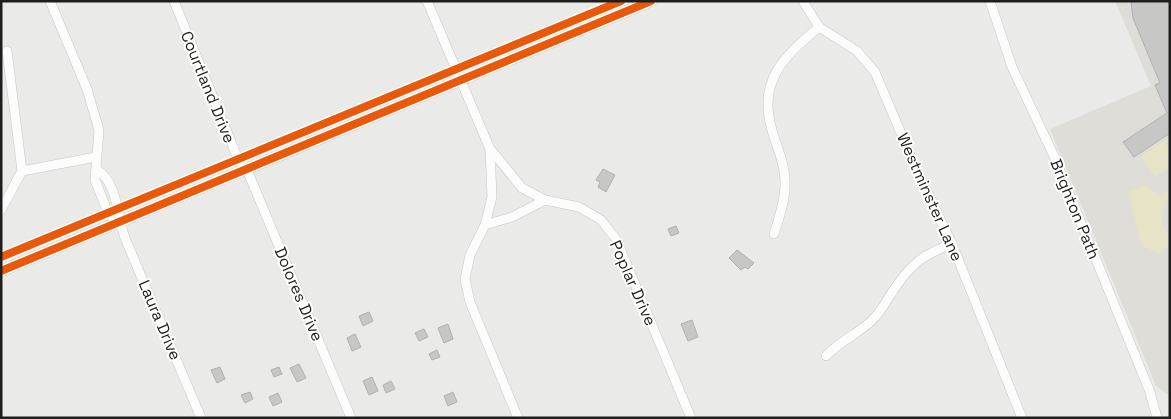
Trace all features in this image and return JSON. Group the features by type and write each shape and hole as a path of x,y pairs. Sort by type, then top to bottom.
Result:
{"street":[{"path":"22,171 96,158 99,130 92,104 50,1"},
{"name":"Courtland Drive","path":"174,1 238,159 247,170"},
{"path":"427,1 490,149 492,198 485,225 470,255 466,279 470,302 518,418"},
{"path":"1,271 651,1"},
{"name":"Westminster Lane","path":"803,1 819,27 857,51 875,72 914,164 952,244 1022,418"},
{"name":"Brighton Path","path":"990,1 1012,67 1053,154 1150,392 1157,418"},
{"path":"774,234 786,185 782,162 771,127 768,102 770,83 788,54 819,27"},
{"path":"1,210 22,171 7,51"},
{"name":"Poplar Drive","path":"490,149 503,168 522,188 546,200 579,207 601,220 616,239 691,418"},
{"name":"Laura Drive","path":"96,158 97,170 104,174 119,208 120,223 201,418"},
{"name":"Dolores Drive","path":"247,170 350,418"},
{"path":"485,225 512,217 546,200"},
{"path":"826,356 837,343 858,332 877,315 909,268 922,257 952,244"}],"shaded area":[{"path":"1115,1 1170,1 1170,396 1156,386 1050,129 1151,86"},
{"path":"1164,141 1170,150 1170,167 1155,177 1141,156"},
{"path":"1145,185 1160,195 1170,189 1170,199 1165,201 1161,224 1170,238 1170,244 1160,254 1141,245 1128,192"}],"building":[{"path":"1131,1 1170,1 1170,133 1134,157 1123,142 1167,113 1155,85 1160,83 1133,18"},
{"path":"603,169 615,175 606,192 598,187 600,182 596,180"},
{"path":"676,226 679,233 671,236 668,229"},
{"path":"737,250 754,263 748,269 745,267 741,270 729,258"},
{"path":"369,312 373,321 363,326 359,316"},
{"path":"692,320 698,337 688,341 681,324"},
{"path":"448,324 453,339 444,343 438,328"},
{"path":"424,329 428,337 419,341 415,333"},
{"path":"355,334 361,347 352,351 347,338"},
{"path":"437,350 440,357 432,360 429,354"},
{"path":"299,364 306,378 297,382 290,368"},
{"path":"220,367 225,379 217,383 211,370"},
{"path":"279,367 282,374 274,377 271,370"},
{"path":"372,377 378,391 369,395 363,381"},
{"path":"391,381 395,389 386,393 383,385"},
{"path":"250,392 253,399 245,403 241,395"},
{"path":"453,392 457,402 448,406 444,396"},
{"path":"278,393 282,402 273,406 269,397"}],"cycle path":[{"path":"1,257 621,1"},
{"path":"1,271 651,1"}]}
